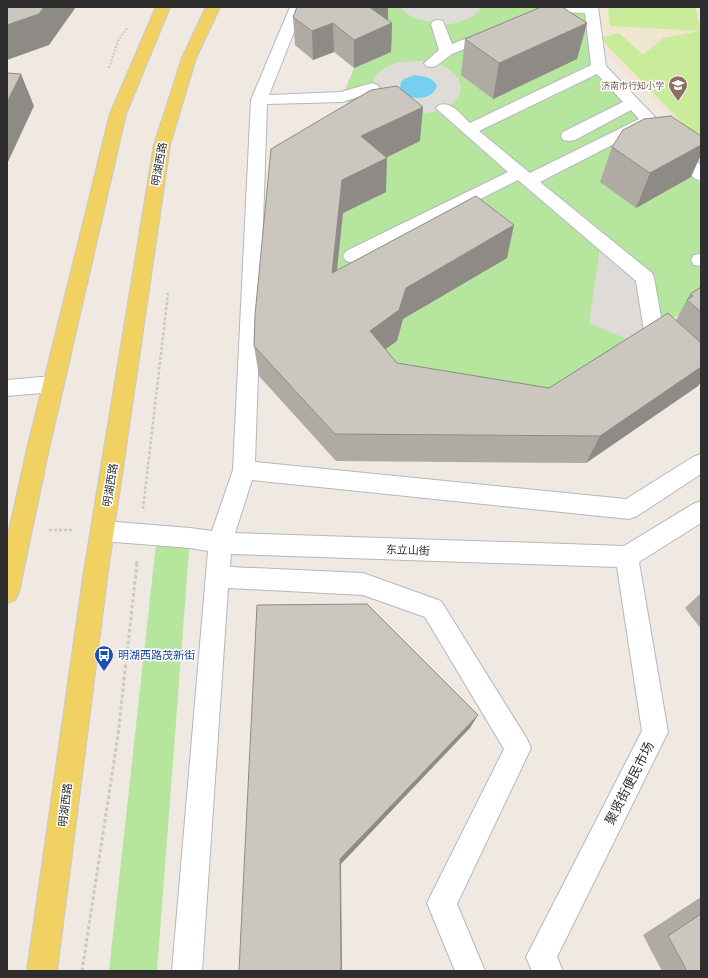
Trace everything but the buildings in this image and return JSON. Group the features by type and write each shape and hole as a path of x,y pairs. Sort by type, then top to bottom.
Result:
{"main road":[{"path":"7,592 53,384 118,114 163,7"},
{"name":"明湖西路","path":"42,971 96,571 162,145 189,58 213,7"}],"street":[{"path":"187,971 220,544 244,470 259,100 297,7"},
{"path":"543,7 592,12"},
{"path":"530,16 592,12"},
{"path":"592,12 600,68 701,175"},
{"path":"438,24 447,51"},
{"path":"431,63 447,51 502,28"},
{"path":"468,130 600,68"},
{"path":"259,100 342,96 372,88"},
{"path":"569,136 632,103"},
{"path":"444,108 523,177 645,278 648,334 701,375"},
{"path":"352,256 648,120"},
{"path":"7,388 53,384"},
{"path":"244,470 629,509 701,463"},
{"path":"627,557 701,511"},
{"name":"东立山街","path":"102,531 190,538 220,544 627,557"},
{"name":"聚贤街便民市场","path":"548,971 542,957 655,732 627,557"},
{"path":"218,577 363,584 433,609 518,748 442,903 470,971"}],"path":[{"path":"82,971 118,735 168,289"},
{"path":"20,530 102,531"}],"shaded area":[{"path":"401,7 479,7 479,10 472,17 462,21 451,24 438,24 414,18 406,13"},
{"name":"济南市行知小学","path":"598,7 701,7 701,149 609,56"},
{"path":"425,61 439,64 450,70 458,78 461,87 459,96 452,104 440,110 427,113 413,113 372,83 376,75 384,68 396,63"},
{"path":"601,241 645,278 654,331 634,342 589,323"}],"green space":[{"path":"365,7 591,7 600,67 684,157 636,207 693,176 701,184 701,300 654,331 532,401 369,361 397,341 403,319 506,258 329,337 343,213 385,192 370,124 342,97 354,68"},
{"name":"济南市行知小学","path":"608,7 695,7 701,30 701,142 600,38 619,33 643,55 663,38 700,31 610,26"},
{"path":"157,535 190,538 157,971 109,971"}],"water":[{"path":"414,75 430,79 435,83 437,86 429,96 415,98 405,94 400,89 401,82 404,79"}],"place":[{"name":"济南市行知小学","path":"678,102"},
{"name":"明湖西路茂新街","path":"104,672"}]}
